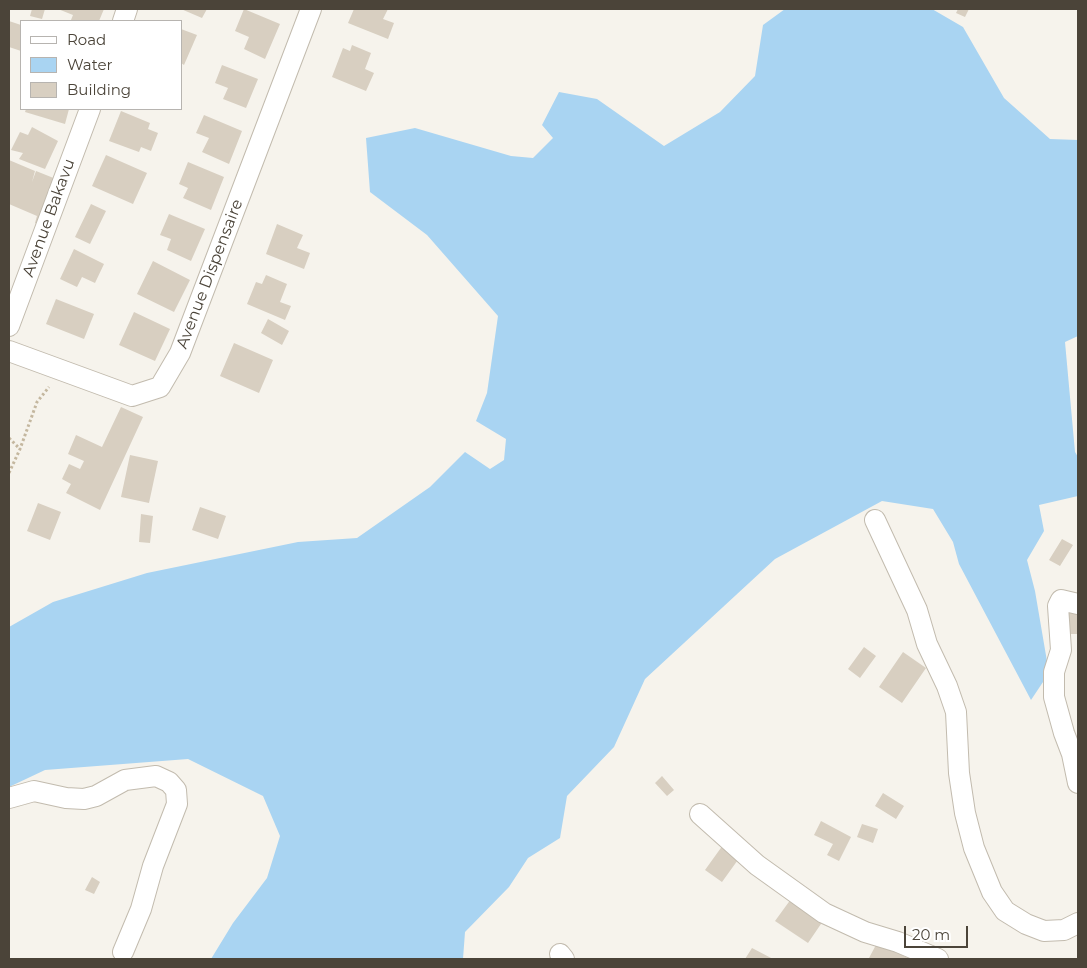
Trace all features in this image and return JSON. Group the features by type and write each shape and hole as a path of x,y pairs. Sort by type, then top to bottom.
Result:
{"street":[{"name":"Avenue Dispensaire","path":"9,351 62,372 132,396 160,387 180,353 312,9"},
{"name":"Avenue Bakavu","path":"9,326 90,110"},
{"path":"875,520 917,610 926,644 947,686 956,712 965,814 974,848 992,892 1005,911 1026,924 1044,931 1064,930 1078,923"},
{"path":"1078,604 1062,600 1058,606 1061,650 1054,672 1054,697 1072,754 1078,783"},
{"path":"9,798 34,792 84,799 96,796 125,780 156,776 170,782 176,790 177,804 153,866 141,909 123,952"},
{"path":"700,814 757,865 824,913 864,932 898,942 938,959"}],"path":[{"path":"9,473 20,449 36,402 62,372"},
{"path":"9,438 20,449"}],"water":[{"path":"785,9 932,9 963,27 1004,98 1050,139 1078,140 1078,336 1065,342 1075,452 1078,457 1078,496 1039,505 1044,531 1027,560 1035,591 1049,673 1031,700 959,564 953,542 933,509 882,501 775,559 645,679 614,747 567,796 560,838 528,858 509,887 465,932 463,959 211,959 233,923 267,878 280,836 263,796 188,759 45,770 9,787 9,627 53,602 147,573 298,542 357,538 430,487 465,452 490,469 504,460 506,439 476,421 487,393 498,316 427,235 370,192 366,138 415,128 511,156 533,158 553,138 542,125 559,92 597,99 664,146 720,112 755,76 763,25"}],"building":[{"path":"32,9 45,9 42,19 30,16"},
{"path":"58,9 104,9 99,20 71,20 73,15"},
{"path":"181,9 207,9 202,18"},
{"path":"244,9 280,24 265,59 244,49 249,37 235,31"},
{"path":"354,9 388,9 383,19 394,23 388,39 348,23"},
{"path":"958,9 969,9 965,17 956,13"},
{"path":"9,21 20,25 20,51 9,47"},
{"path":"182,29 197,35 184,65 182,64"},
{"path":"352,45 371,53 365,69 374,73 366,91 332,77 343,48 350,51"},
{"path":"222,65 258,79 246,108 223,99 228,88 215,83"},
{"path":"26,110 69,110 65,124 25,112"},
{"path":"121,111 150,123 148,129 158,133 151,151 141,147 139,152 109,141"},
{"path":"204,115 242,131 229,164 202,152 209,138 196,133"},
{"path":"32,127 58,141 45,169 19,159 23,153 11,150 20,132 28,135"},
{"path":"106,155 147,173 133,204 92,186"},
{"path":"9,160 35,171 32,182 36,171 56,179 37,224 35,223 37,216 9,204"},
{"path":"188,162 224,177 211,210 183,198 188,188 179,184"},
{"path":"91,204 106,211 90,244 75,237"},
{"path":"169,214 205,229 191,261 167,250 171,239 160,235"},
{"path":"277,224 303,235 297,248 310,253 304,269 266,254"},
{"path":"74,249 104,264 95,283 82,277 77,287 60,279"},
{"path":"153,261 190,280 174,312 137,294"},
{"path":"266,275 287,284 280,302 291,306 285,320 247,304 256,282 262,284"},
{"path":"56,299 94,314 84,339 46,324"},
{"path":"134,312 170,329 155,361 119,345"},
{"path":"268,319 289,331 282,345 261,333"},
{"path":"234,343 273,360 259,393 220,376"},
{"path":"121,407 143,417 100,510 66,493 71,484 62,479 69,464 80,469 84,461 68,454 76,435 102,447"},
{"path":"130,455 158,461 149,503 121,497"},
{"path":"38,503 61,512 50,540 27,531"},
{"path":"200,507 226,516 218,539 192,530"},
{"path":"141,514 153,516 150,543 139,542"},
{"path":"1062,539 1073,545 1060,566 1049,560"},
{"path":"1066,612 1078,613 1078,634 1064,634"},
{"path":"864,647 876,656 860,678 848,669"},
{"path":"903,652 926,668 902,703 879,687"},
{"path":"662,776 674,790 667,796 655,783"},
{"path":"883,793 904,806 896,819 875,806"},
{"path":"821,821 851,837 839,861 827,855 833,844 814,835"},
{"path":"862,824 878,829 873,843 857,837"},
{"path":"723,845 740,857 722,882 705,870"},
{"path":"92,877 100,882 94,894 85,890"},
{"path":"791,899 823,921 808,943 775,921"},
{"path":"877,943 910,959 869,958"},
{"path":"752,948 773,959 745,959"}]}
